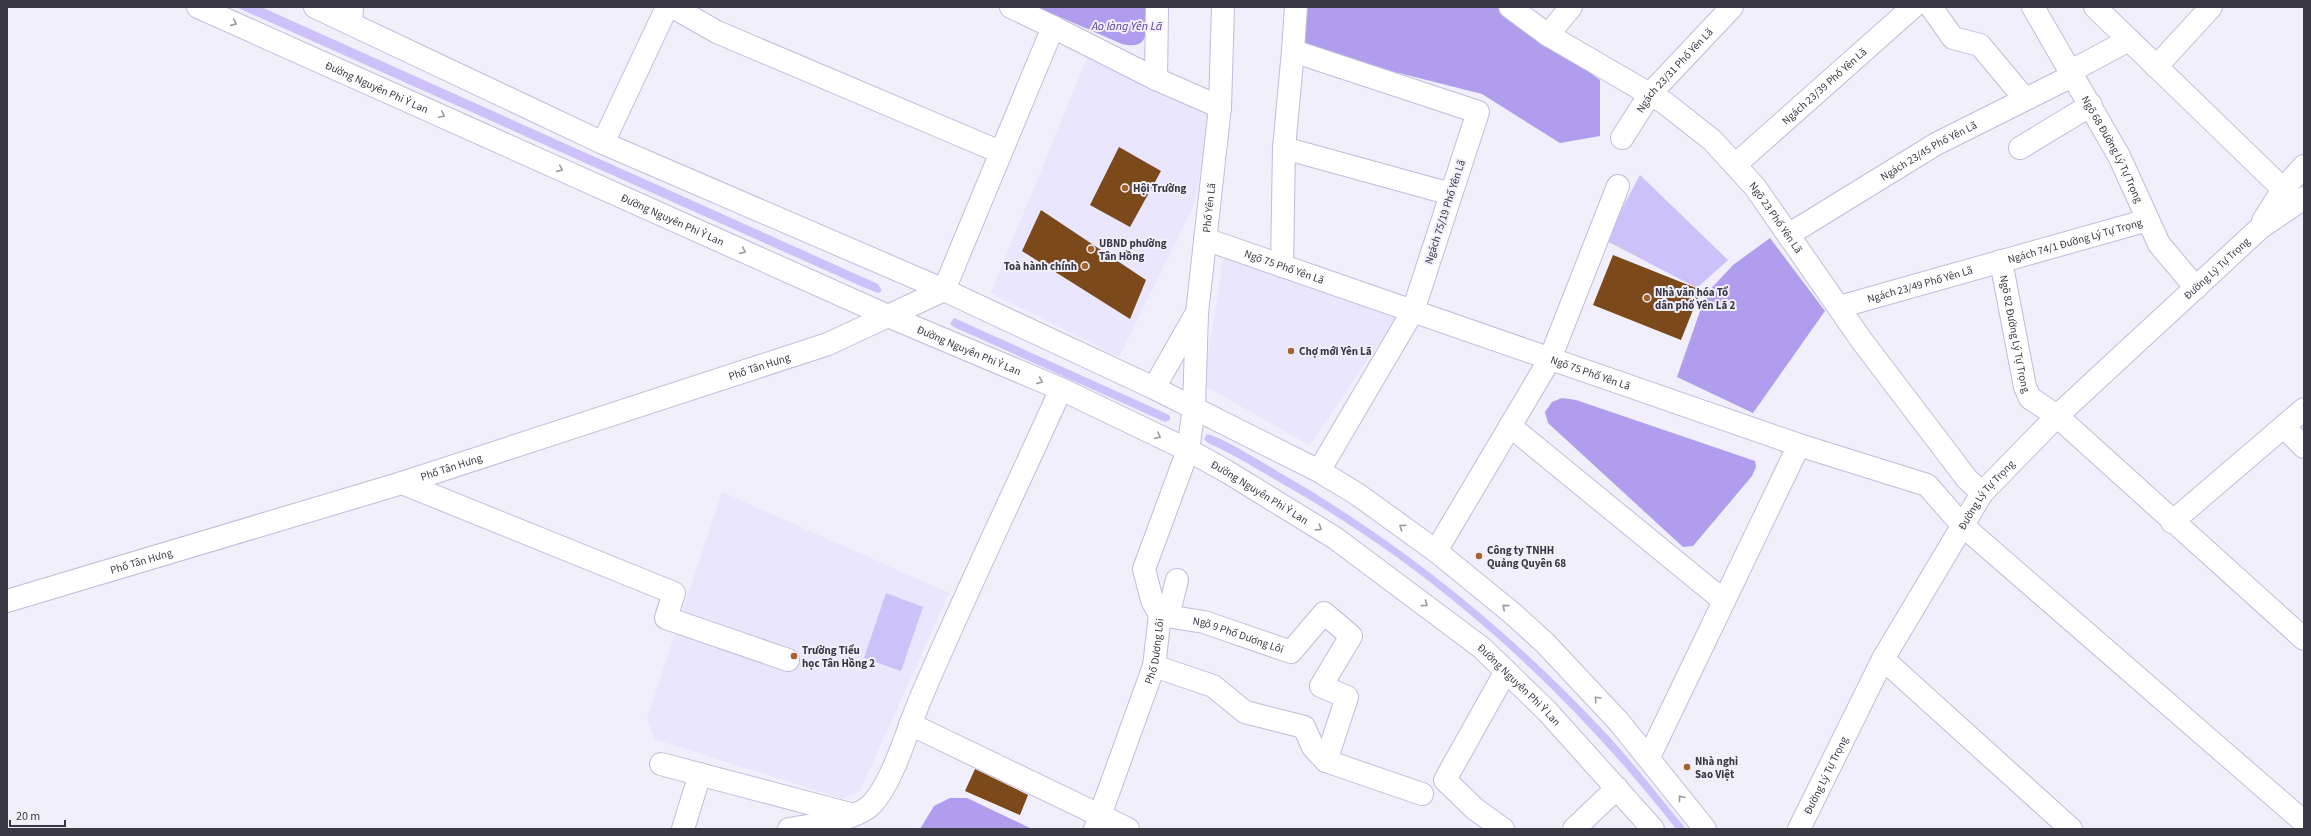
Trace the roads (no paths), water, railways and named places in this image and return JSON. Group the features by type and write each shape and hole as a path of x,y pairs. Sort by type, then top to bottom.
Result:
{"street":[{"name":"Đường Nguyên Phi Ỷ Lan","path":"198,7 888,316 1061,390 1188,450 1335,538 1482,648 1547,711 1653,829"},
{"path":"315,7 351,15 603,143 944,290 1154,388 1319,471 1357,494 1436,551 1512,613 1545,644 1649,757 1705,829"},
{"path":"603,143 668,7"},
{"path":"673,7 717,32 1000,152"},
{"path":"1011,7 1156,79 1220,107"},
{"path":"1156,79 1157,7"},
{"name":"Phố Yên Lã","path":"1194,408 1197,313 1220,107 1223,7"},
{"path":"1282,266 1284,148 1296,7"},
{"name":"Ngõ 23 Phố Yên Lã","path":"1510,7 1548,34 1665,103 1712,140 1755,187 1839,307 1967,479 1982,493"},
{"path":"1548,34 1571,7"},
{"name":"Ngách 23/31 Phố Yên Lã","path":"1622,138 1650,94 1732,7"},
{"name":"Ngách 23/39 Phố Yên Lã","path":"1735,165 1913,7"},
{"path":"1931,7 1953,38 1980,45 2025,99"},
{"name":"Ngõ 68 Đường Lý Tự Trọng","path":"2033,7 2073,73 2119,156 2159,244 2196,288"},
{"path":"2096,7 2283,189"},
{"path":"2156,67 2211,7"},
{"path":"944,290 1053,27"},
{"name":"Ngách 23/45 Phố Yên Lã","path":"1788,235 1936,144 2025,99 2129,40"},
{"name":"Ngách 75/19 Phố Yên Lã","path":"1292,52 1478,112 1413,312 1319,471"},
{"path":"2020,148 2091,105"},
{"path":"1284,148 1451,194"},
{"name":"Đường Lý Tự Trọng","path":"2260,228 2283,189 2304,166"},
{"path":"1436,551 1550,359 1618,186"},
{"name":"Đường Lý Tự Trọng","path":"1799,829 1882,659 1982,493 2057,416 2260,228 2304,198"},
{"name":"Ngách 74/1 Đường Lý Tự Trọng","path":"2001,261 2148,220"},
{"name":"Ngõ 75 Phố Yên Lã","path":"1205,239 1799,445 1927,485 1962,525 2304,822"},
{"name":"Ngách 23/49 Phố Yên Lã","path":"1839,307 2001,261"},
{"name":"Ngõ 82 Đường Lý Tự Trọng","path":"2001,261 2025,387 2030,398 2057,416 2172,522 2300,627"},
{"name":"Phố Tân Hưng","path":"7,601 402,484 828,344 944,290"},
{"path":"1154,388 1197,313"},
{"path":"789,829 853,815 863,811 872,804 887,784 910,724 1061,390"},
{"name":"Phố Dương Lôi","path":"1098,822 1154,666 1164,616 1152,600 1144,569 1188,450 1194,408"},
{"path":"2172,522 2304,409"},
{"path":"1510,426 1724,601"},
{"path":"2284,427 2304,447"},
{"path":"1649,757 1799,445"},
{"path":"402,484 674,593 666,618 788,660"},
{"path":"1164,616 1178,580"},
{"name":"Ngõ 9 Phố Dương Lôi","path":"1164,616 1204,622 1291,652 1324,613 1351,636 1321,686 1347,697 1326,761"},
{"path":"1882,659 2071,829"},
{"path":"1154,666 1213,686 1246,712 1304,727 1313,747 1326,761 1422,794"},
{"path":"1503,829 1475,809 1445,780 1506,671"},
{"path":"910,724 1098,822 1128,829"},
{"path":"661,764 853,815"},
{"path":"683,829 700,774"},
{"path":"1574,829 1617,788"}],"water":[{"name":"Ao làng Yên Lã","path":"1037,7 1146,7 1145,36 1143,41 1138,44 1122,44"},
{"path":"1305,7 1498,7 1600,80 1600,136 1560,143 1482,94 1304,49"},
{"path":"1770,238 1825,311 1753,413 1677,377 1706,294 1733,265"},
{"path":"1562,398 1576,400 1755,461 1756,467 1752,476 1693,546 1683,547 1548,423 1545,412 1552,402"},
{"path":"950,798 967,798 1032,829 920,829 934,806"}],"place":[{"name":"Hội Trường","path":"1125,188"},
{"name":"UBND phường Tân Hồng","path":"1091,249"},
{"name":"Toà hành chính","path":"1085,266"},
{"name":"Nhà văn hóa Tổ dân phố Yên Lã 2","path":"1647,298"},
{"name":"Chợ mới Yên Lã","path":"1291,351"},
{"name":"Công ty TNHH Quảng Quyên 68","path":"1479,556"},
{"name":"Trường Tiểu học Tân Hồng 2","path":"794,656"},
{"name":"Nhà nghỉ Sao Việt","path":"1687,767"}]}
